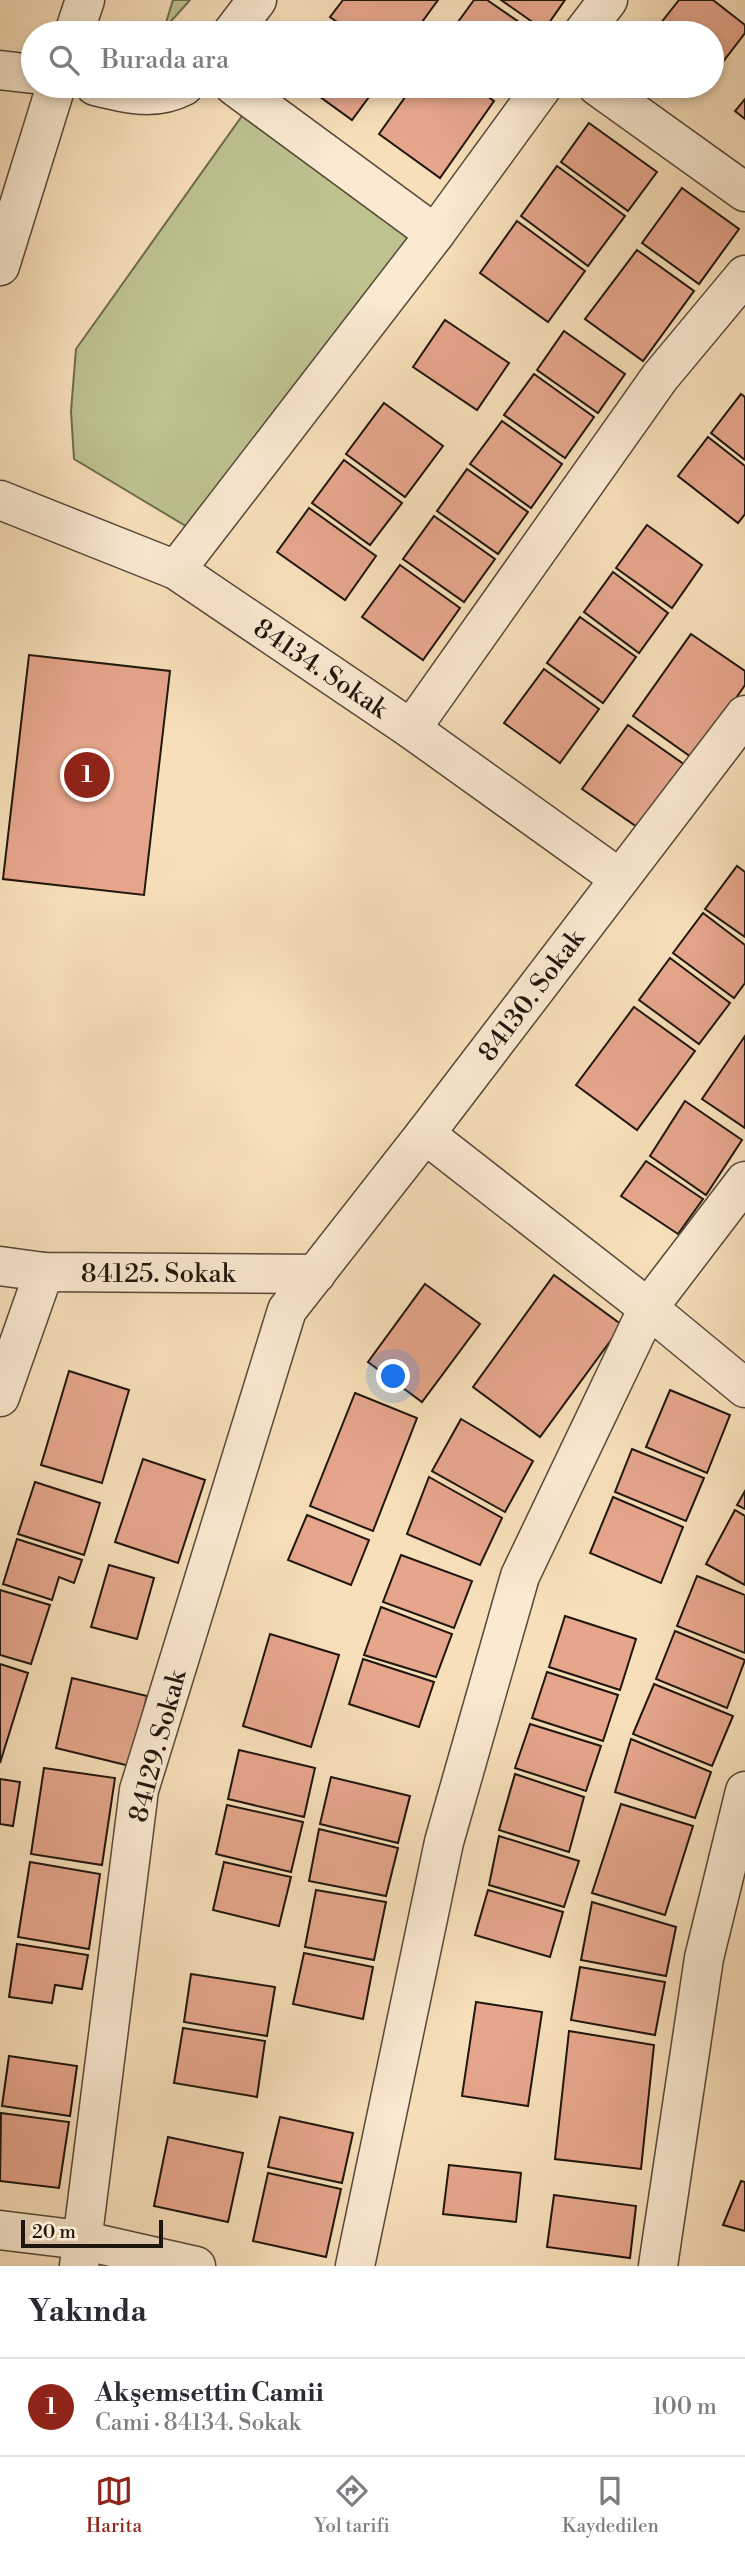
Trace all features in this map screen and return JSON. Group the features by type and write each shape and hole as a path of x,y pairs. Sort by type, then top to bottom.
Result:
{"street":[{"path":"78,21 85,0"},
{"path":"241,21 257,0"},
{"path":"592,21 608,0"},
{"path":"0,70 21,73"},
{"path":"0,266 52,98"},
{"path":"250,98 435,234"},
{"path":"176,570 435,234 534,98"},
{"path":"614,98 745,192"},
{"path":"411,729 660,377 745,275"},
{"name":"84134. Sokak","path":"0,500 176,570 411,729 619,878"},
{"name":"84130. Sokak","path":"316,1274 745,715"},
{"path":"425,1134 648,1308 745,1388"},
{"path":"355,2266 444,1842 520,1576 648,1308 745,1181"},
{"name":"84125. Sokak","path":"0,1266 44,1272 316,1274"},
{"path":"0,1397 44,1272"},
{"name":"84129. Sokak","path":"80,2253 139,1790 287,1310 316,1274"},
{"path":"658,2266 704,1958 745,1791"},
{"path":"0,2230 80,2253 196,2266"}],"green space":[{"path":"173,0 190,0 171,21 166,21"},
{"path":"247,109 419,236 204,537 74,459 71,411 76,349"}],"building":[{"path":"343,0 438,0 423,21 336,21 330,17"},
{"path":"474,0 487,0 518,21 459,21"},
{"path":"501,0 565,0 550,21 531,21"},
{"path":"679,0 713,0 745,25 745,33 724,60 724,21 662,21"},
{"path":"322,98 368,98 352,120"},
{"path":"404,98 490,98 494,101 440,178 379,134"},
{"path":"745,99 745,119 735,111"},
{"path":"589,123 657,172 628,211 561,162"},
{"path":"557,166 625,216 588,266 521,216"},
{"path":"682,188 739,229 699,284 642,243"},
{"path":"517,221 585,271 548,322 480,273"},
{"path":"637,250 694,291 643,361 585,319"},
{"path":"445,320 509,363 477,410 413,367"},
{"path":"564,331 625,374 598,413 537,370"},
{"path":"534,374 594,417 565,458 504,415"},
{"path":"741,394 745,397 745,460 711,433"},
{"path":"384,403 443,446 405,497 346,454"},
{"path":"502,421 562,464 531,508 470,464"},
{"path":"708,437 745,466 745,514 738,523 678,476"},
{"path":"344,460 402,503 370,545 312,503"},
{"path":"467,469 528,512 498,554 437,511"},
{"path":"309,508 376,556 345,600 277,552"},
{"path":"434,516 495,559 464,602 403,559"},
{"path":"647,525 702,565 672,608 616,568"},
{"path":"400,565 460,608 423,660 362,617"},
{"path":"613,572 668,613 639,653 584,612"},
{"path":"580,617 636,657 603,703 547,663"},
{"path":"691,634 745,671 745,685 694,759 633,716"},
{"path":"29,655 170,671 144,895 3,879"},
{"path":"544,669 599,709 560,763 504,723"},
{"path":"628,725 688,767 643,831 582,789"},
{"path":"737,866 745,872 745,937 705,909"},
{"path":"703,913 745,945 745,983 734,998 673,953"},
{"path":"670,958 730,1003 699,1044 639,1000"},
{"path":"634,1007 695,1051 637,1130 576,1085"},
{"path":"745,1036 745,1128 702,1099"},
{"path":"685,1101 742,1140 706,1195 650,1156"},
{"path":"646,1161 703,1199 678,1234 621,1196"},
{"path":"554,1275 622,1325 540,1437 473,1387"},
{"path":"425,1284 480,1324 422,1402 368,1362"},
{"path":"69,1371 129,1390 102,1483 41,1465"},
{"path":"670,1390 730,1415 707,1473 646,1447"},
{"path":"355,1393 417,1418 373,1531 310,1506"},
{"path":"461,1419 533,1461 505,1512 432,1471"},
{"path":"632,1449 704,1478 686,1521 615,1492"},
{"path":"143,1459 205,1480 178,1563 115,1542"},
{"path":"429,1477 502,1518 480,1565 407,1534"},
{"path":"35,1482 100,1503 84,1555 18,1534"},
{"path":"745,1491 745,1509 737,1505"},
{"path":"613,1497 683,1527 661,1583 590,1553"},
{"path":"735,1510 745,1516 745,1585 706,1564"},
{"path":"307,1515 369,1540 351,1585 288,1560"},
{"path":"17,1539 82,1560 74,1583 59,1577 52,1600 3,1584"},
{"path":"401,1555 472,1581 454,1628 383,1602"},
{"path":"109,1565 154,1578 137,1639 91,1627"},
{"path":"697,1576 745,1595 745,1653 677,1626"},
{"path":"0,1590 50,1605 31,1664 0,1655"},
{"path":"381,1607 452,1634 436,1677 364,1655"},
{"path":"565,1616 636,1639 620,1690 549,1667"},
{"path":"675,1631 745,1660 727,1708 656,1679"},
{"path":"270,1634 339,1655 311,1747 243,1726"},
{"path":"363,1659 434,1682 419,1727 349,1704"},
{"path":"0,1664 28,1673 0,1763"},
{"path":"547,1672 618,1695 603,1741 532,1718"},
{"path":"72,1678 147,1696 130,1766 56,1748"},
{"path":"654,1684 733,1716 712,1766 633,1734"},
{"path":"530,1724 601,1746 586,1791 515,1768"},
{"path":"631,1739 711,1772 695,1818 615,1792"},
{"path":"239,1750 315,1768 304,1817 228,1799"},
{"path":"44,1768 115,1778 102,1865 31,1854"},
{"path":"515,1774 584,1797 569,1852 499,1830"},
{"path":"331,1777 410,1796 398,1843 320,1824"},
{"path":"0,1779 20,1782 13,1826 0,1824"},
{"path":"621,1804 693,1826 665,1915 592,1893"},
{"path":"227,1805 303,1822 291,1872 216,1854"},
{"path":"319,1829 398,1848 386,1896 309,1881"},
{"path":"499,1836 579,1861 564,1907 489,1885"},
{"path":"30,1862 100,1874 89,1949 18,1937"},
{"path":"224,1862 291,1877 279,1926 213,1910"},
{"path":"316,1890 386,1902 374,1960 305,1947"},
{"path":"488,1890 563,1912 550,1957 475,1935"},
{"path":"592,1902 676,1927 666,1976 581,1960"},
{"path":"17,1944 88,1955 82,1989 55,1985 52,2003 9,1997"},
{"path":"304,1953 373,1967 363,2019 293,2004"},
{"path":"580,1967 665,1982 655,2035 571,2020"},
{"path":"191,1974 275,1987 267,2036 184,2022"},
{"path":"476,2002 542,2012 528,2106 462,2096"},
{"path":"183,2028 265,2041 257,2097 174,2083"},
{"path":"569,2031 654,2045 641,2169 555,2159"},
{"path":"9,2056 77,2066 70,2116 2,2106"},
{"path":"1,2113 69,2122 59,2188 0,2181"},
{"path":"280,2117 353,2133 342,2183 268,2167"},
{"path":"168,2137 243,2153 228,2222 154,2206"},
{"path":"449,2165 521,2173 516,2222 443,2214"},
{"path":"268,2173 341,2189 326,2257 253,2241"},
{"path":"741,2181 745,2182 745,2231 723,2225"},
{"path":"554,2195 636,2206 630,2258 547,2247"}],"place":[{"name":"Akşemsettin Camii","path":"87,775"}]}
